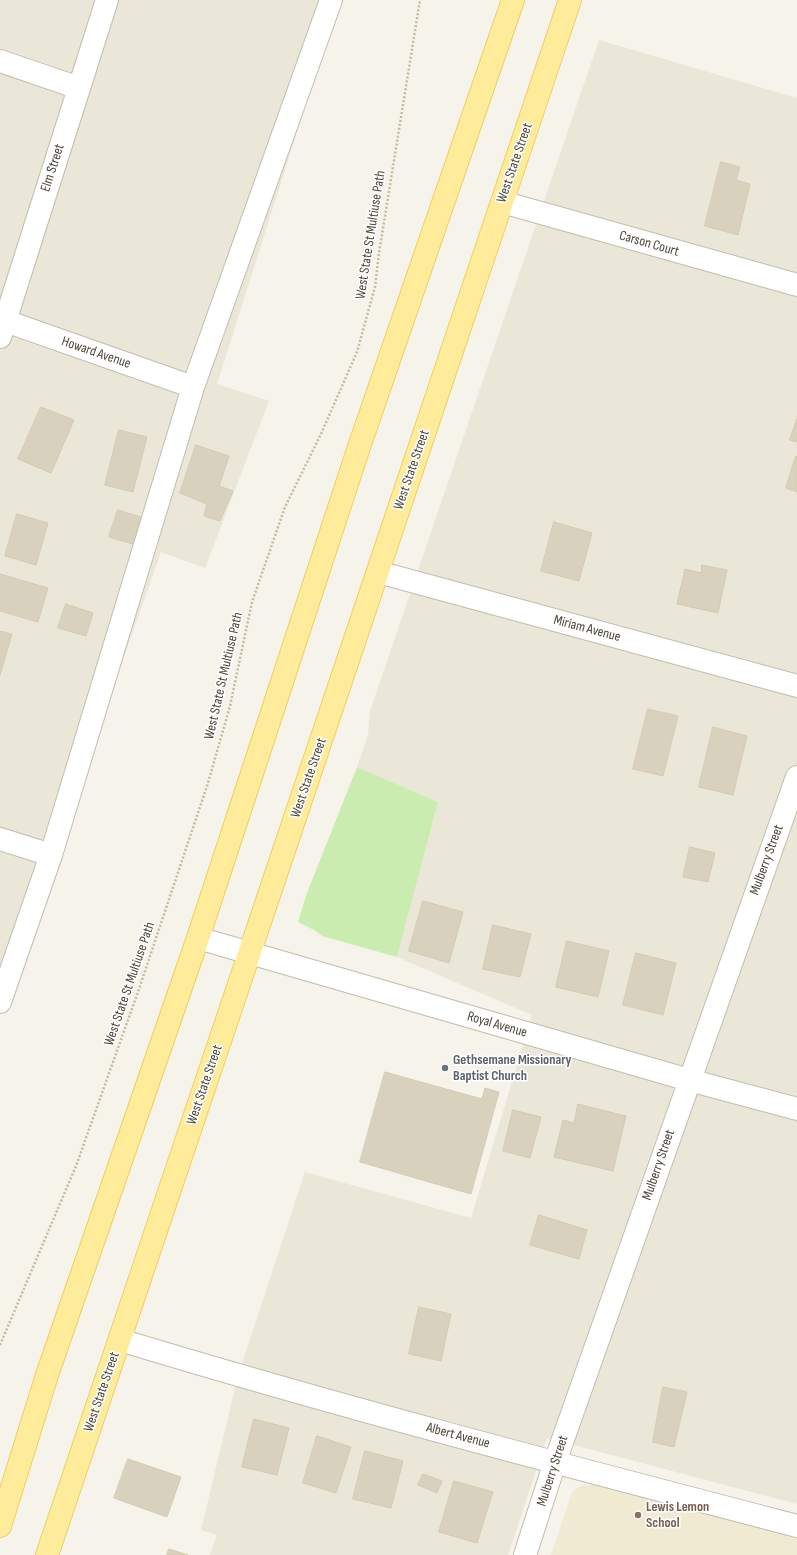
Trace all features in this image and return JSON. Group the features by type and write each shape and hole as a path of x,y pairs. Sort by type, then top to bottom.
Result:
{"main road":[{"path":"0,1526 47,1375 198,938 359,447 513,0"},
{"name":"West State Street","path":"47,1555 570,0"}],"street":[{"name":"Elm Street","path":"2,326 106,0"},
{"path":"0,1002 51,855 193,387 331,0"},
{"path":"0,61 79,88"},
{"name":"Carson Court","path":"502,202 797,285"},
{"name":"Howard Avenue","path":"2,326 193,387"},
{"name":"Miriam Avenue","path":"378,572 797,686"},
{"name":"Mulberry Street","path":"526,1555 555,1462 797,777"},
{"path":"0,838 51,855"},
{"name":"Royal Avenue","path":"198,938 689,1080 797,1109"},
{"name":"Albert Avenue","path":"120,1340 238,1376 797,1526"}],"path":[{"name":"West State St Multiuse Path","path":"0,1345 76,1166 139,989 208,783 230,706 252,602 285,507 321,434 357,352 375,287 379,253 420,0"}],"shaded area":[{"path":"0,0 339,0 217,384 269,401 205,568 161,552 0,1009"},
{"path":"599,40 797,98 797,1504 547,1438 508,1555 210,1555 217,1535 201,1530 238,1376 305,1172 471,1218 532,1015 397,957 438,802 357,767 368,735 370,711"},
{"name":"Lewis Lemon School","path":"595,1484 797,1537 797,1555 551,1555 572,1492 581,1486"}],"green space":[{"path":"357,767 438,802 397,957 322,936 298,922 307,893"}],"building":[{"path":"721,162 740,167 736,180 750,184 738,235 705,226"},
{"path":"41,407 74,420 51,473 18,459"},
{"path":"797,419 797,442 790,440"},
{"path":"119,430 147,437 133,492 105,485"},
{"path":"196,445 229,456 219,486 233,491 220,521 204,516 207,504 180,493"},
{"path":"796,456 797,457 797,492 786,488"},
{"path":"118,510 144,518 136,545 109,537"},
{"path":"17,514 48,523 36,565 5,556"},
{"path":"554,522 592,533 579,581 541,571"},
{"path":"702,565 727,570 718,613 677,604 685,569 701,573"},
{"path":"0,574 48,588 38,622 0,611"},
{"path":"66,604 93,613 86,636 58,628"},
{"path":"0,631 12,634 0,675"},
{"path":"648,709 678,716 663,776 633,769"},
{"path":"713,727 747,736 733,795 699,787"},
{"path":"690,847 715,853 708,882 683,877"},
{"path":"423,901 463,912 449,963 409,951"},
{"path":"493,925 531,934 520,977 483,969"},
{"path":"567,941 609,951 598,997 556,987"},
{"path":"636,953 676,963 663,1015 623,1005"},
{"path":"385,1072 482,1099 485,1088 499,1092 471,1194 360,1162"},
{"path":"578,1104 626,1116 613,1171 554,1157 563,1120 574,1123"},
{"path":"513,1110 541,1117 530,1158 503,1151"},
{"path":"539,1215 587,1230 579,1259 530,1245"},
{"path":"419,1307 451,1314 441,1361 409,1354"},
{"path":"663,1387 687,1392 674,1447 653,1442"},
{"path":"254,1419 289,1428 277,1475 242,1467"},
{"path":"317,1436 351,1447 336,1493 303,1483"},
{"path":"365,1451 403,1461 391,1508 353,1499"},
{"path":"128,1459 181,1477 167,1517 114,1498"},
{"path":"423,1474 442,1481 437,1493 418,1485"},
{"path":"454,1481 493,1492 477,1543 439,1532"},
{"path":"169,1549 188,1555 167,1555"}],"place":[{"name":"Gethsemane Missionary Baptist Church","path":"445,1068"},
{"name":"Lewis Lemon School","path":"638,1515"}]}
